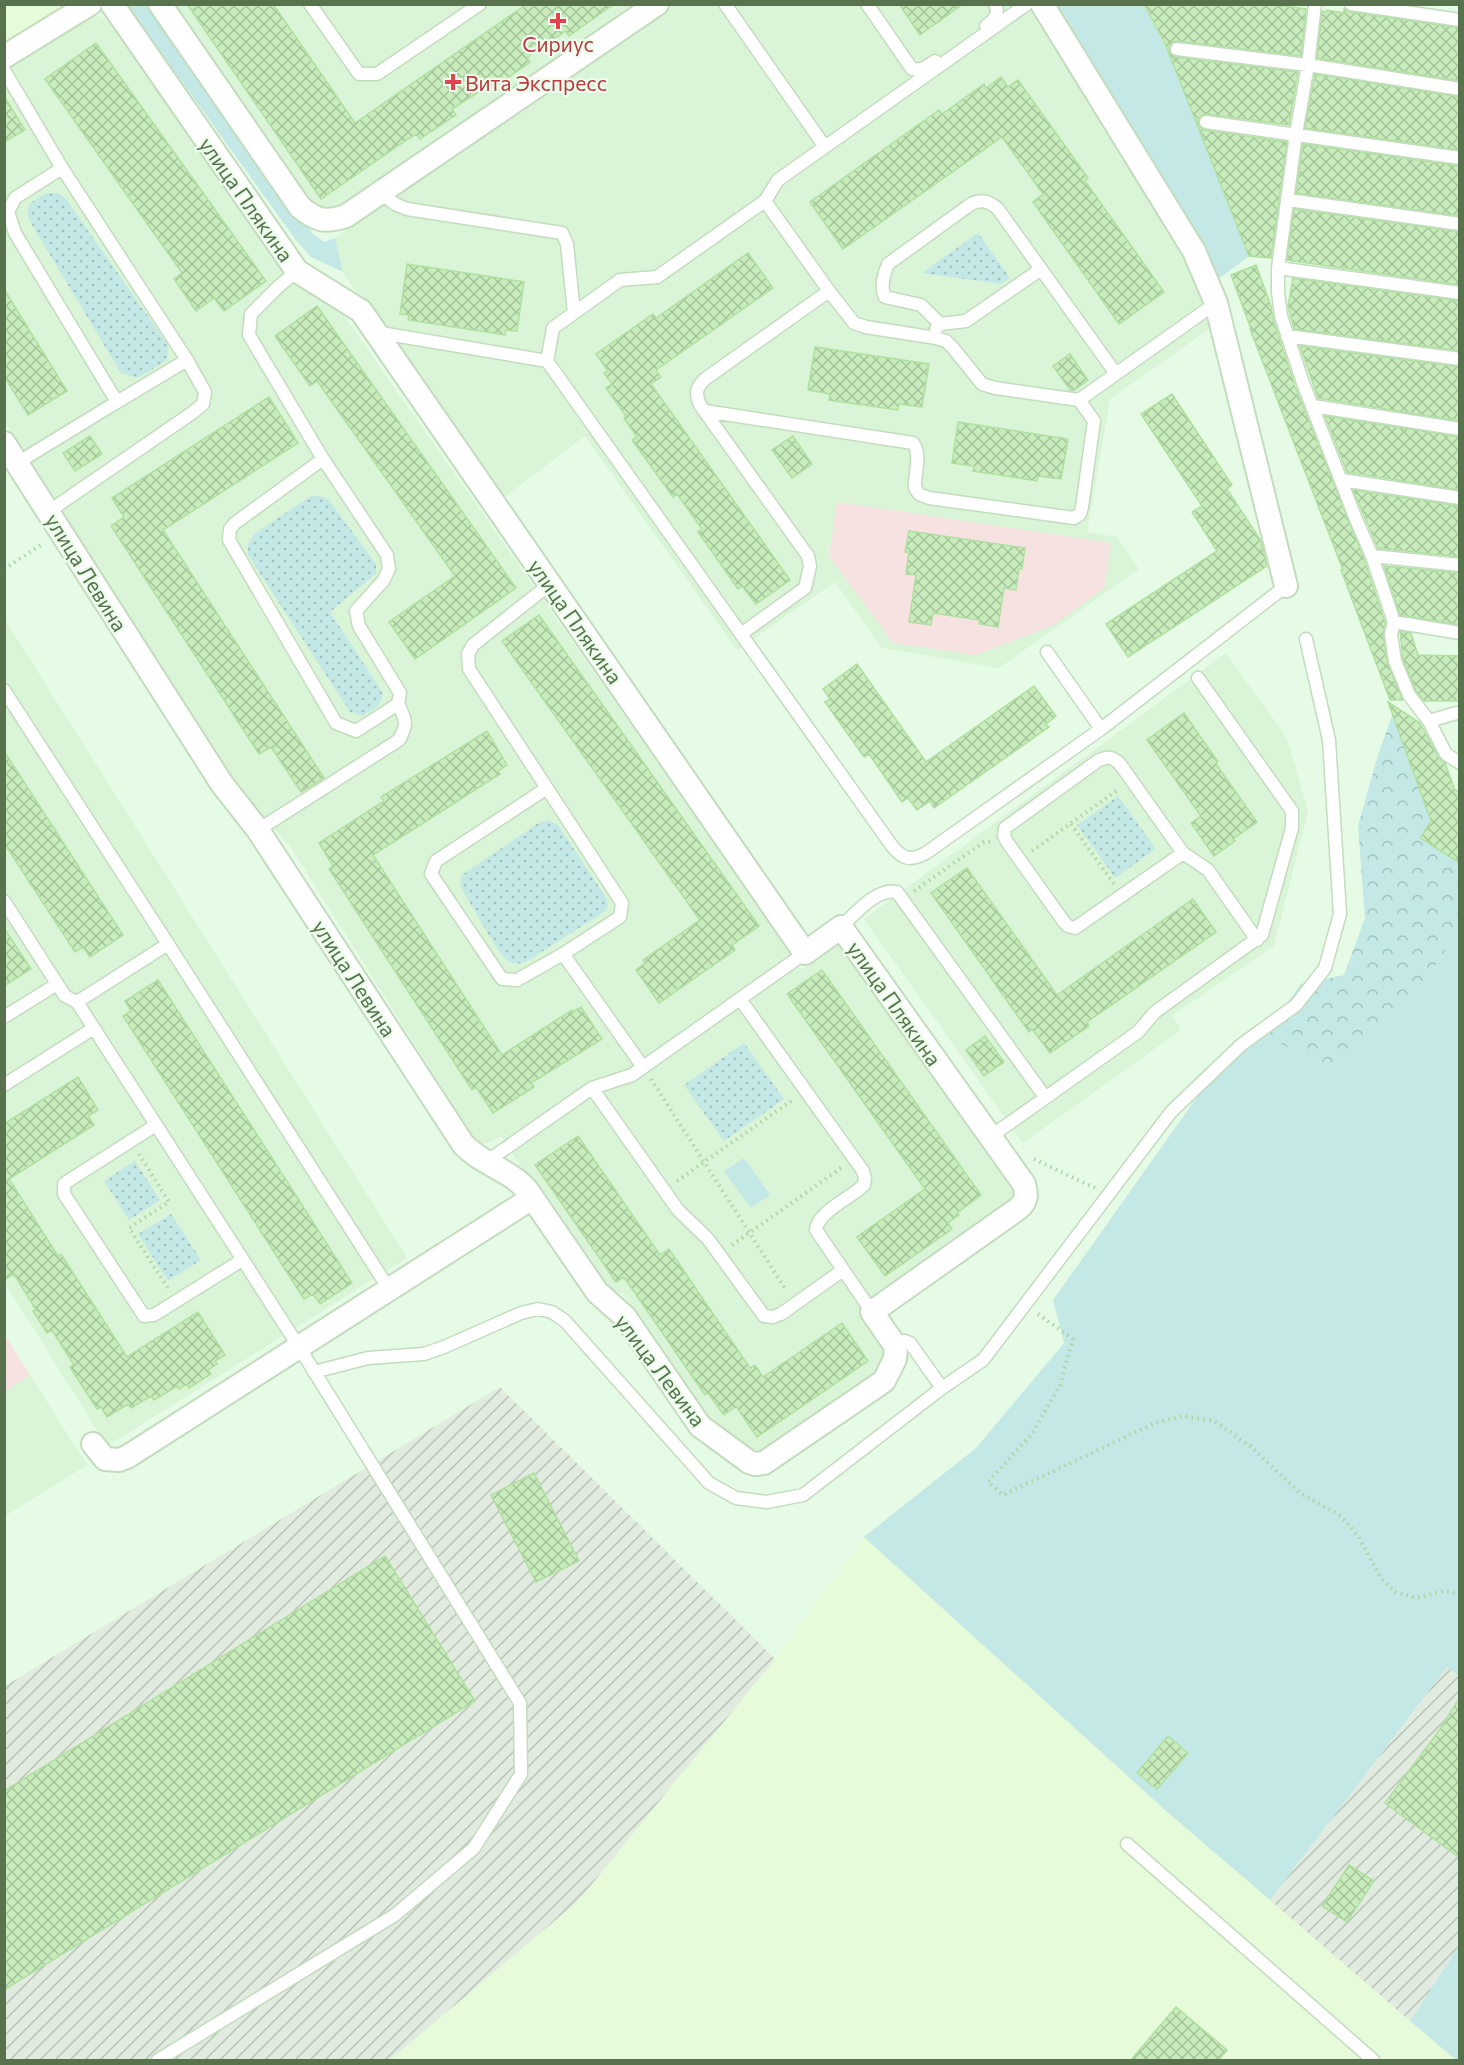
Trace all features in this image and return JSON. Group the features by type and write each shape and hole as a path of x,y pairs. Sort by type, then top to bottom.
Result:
{"street":[{"path":"4,57 90,4"},
{"name":"улица Плякина","path":"112,4 297,271 361,311 806,953 841,927 1024,1184 1026,1198 1019,1208 872,1312"},
{"path":"160,4 300,207 322,221 346,216 657,4"},
{"path":"1042,4 1194,251 1216,303 1286,586"},
{"name":"улица Левина","path":"4,443 222,784 258,830 464,1144 473,1154 517,1179 597,1292 625,1317 700,1426 742,1457 755,1464 764,1463 884,1381 896,1353 894,1341"},
{"path":"93,1444 105,1459 119,1460 128,1457 532,1198"},
{"path":"872,1312 894,1341"}],"lane":[{"path":"310,4 359,74 377,74 480,4"},
{"path":"725,4 825,147"},
{"path":"867,4 908,65 918,70 925,68 992,22 998,9 996,4"},
{"path":"1027,4 778,180 765,201 657,277 620,280 553,328 548,361 900,856 914,859 926,853 1101,729 1286,586"},
{"path":"1315,4 1278,268 1281,316 1313,406 1372,556 1394,622 1390,634 1395,661 1409,695 1429,721 1446,754 1460,763"},
{"path":"1351,4 1460,20"},
{"path":"1177,49 1308,65 1460,89"},
{"path":"4,70 62,168 187,360 205,392 203,404 48,512"},
{"path":"1206,122 1460,158"},
{"path":"62,168 15,198 8,212 15,233 117,402"},
{"path":"381,193 395,204 407,209 562,234 567,244 574,313"},
{"path":"940,324 921,305 885,297 882,292 888,264 971,204 979,200 991,202 1116,374"},
{"path":"765,201 845,314 854,323 946,341 982,384 995,387 1079,400 1216,303"},
{"path":"1288,201 1460,224"},
{"path":"1278,268 1460,293"},
{"path":"929,336 940,324 966,321 1041,269"},
{"path":"258,830 399,740 406,720 398,704 400,693 358,626 356,611 383,581 389,569 387,555 323,459 249,335 251,314 297,271"},
{"path":"741,634 805,588 809,560 705,411 696,396 698,387 705,379 829,291"},
{"path":"375,332 548,361"},
{"path":"1287,336 1460,359"},
{"path":"17,464 187,360"},
{"path":"705,411 913,443 918,456 915,488 919,494 929,498 1074,518 1080,514 1082,507 1095,421 1079,400"},
{"path":"1313,406 1460,429"},
{"path":"323,459 235,523 230,529 229,540 336,723 356,731 398,704"},
{"path":"1342,480 1460,498"},
{"path":"1372,556 1460,565"},
{"path":"547,788 436,861 430,874 502,979 517,980 563,954 620,916 622,903 547,788 469,669 468,654 473,645 550,584"},
{"path":"1394,622 1460,633"},
{"path":"314,1372 368,1358 424,1354 521,1312 538,1309 552,1311 565,1321 710,1483 736,1498 767,1502 803,1495 942,1388 983,1360 1171,1112 1241,1045 1296,1005 1325,968 1340,915 1329,740 1306,639"},
{"path":"1047,652 1101,729"},
{"path":"995,1145 1045,1098 1138,1032 1155,1012 1257,940 1266,927 1292,828 1292,812 1198,678"},
{"path":"4,690 389,1290"},
{"path":"1429,721 1460,712"},
{"path":"1183,853 1075,928 1068,926 1006,842 1004,836 1005,828 1009,823 1099,760 1106,757 1114,758 1183,853 1208,870 1257,940"},
{"path":"841,927 862,907 881,894 889,890 897,892 1045,1098"},
{"path":"4,901 65,996 77,1002 94,1028 314,1372 520,1703 521,1774 474,1848 395,1916 158,2061"},
{"path":"77,1002 168,944"},
{"path":"486,1162 592,1088 632,1075 806,953"},
{"path":"563,954 643,1067"},
{"path":"4,1017 57,984"},
{"path":"740,999 863,1172 864,1185 822,1216 817,1223 816,1230 872,1312"},
{"path":"4,1085 94,1028"},
{"path":"592,1088 678,1210 708,1239 764,1316 773,1317 843,1270"},
{"path":"156,1125 68,1180 63,1189 141,1313 150,1317 242,1260"},
{"path":"894,1341 910,1343 942,1388"},
{"path":"1127,1844 1373,2061"}],"path":[{"path":"4,569 61,532"},
{"path":"1019,860 1132,780"},
{"path":"1071,824 1122,896"},
{"path":"904,899 984,842 1006,842"},
{"path":"643,1067 795,1304"},
{"path":"664,1190 806,1091"},
{"path":"130,1141 169,1202 129,1228 176,1301"},
{"path":"995,1145 1035,1159 1110,1195"},
{"path":"719,1254 854,1159"},
{"path":"1025,1305 1074,1339 1060,1385 1032,1434 988,1482 1003,1495 1155,1423 1184,1416 1214,1421 1250,1446 1300,1493 1341,1516 1358,1536 1381,1578 1395,1592 1416,1598 1444,1591 1460,1594"}],"shaded area":[{"path":"5,5 69,5 5,45"},
{"path":"170,5 636,5 338,210 311,207"},
{"path":"669,5 1034,5 1184,256 1212,327 1110,399 1087,532 1117,537 1139,569 999,668 882,648 835,582 737,650 585,436 498,502 343,272 335,238"},
{"path":"101,16 110,22 278,261 328,293 802,969 839,945 1016,1189 1011,1208 865,1310 888,1347 869,1381 756,1456 703,1418 623,1294 600,1288 501,1136 483,1144 474,1139 292,849 237,786 5,423 5,69 91,17"},
{"path":"837,502 1111,543 1104,588 1054,625 976,655 893,643 829,556"},
{"path":"4,618 407,1258 107,1446 5,1283"},
{"path":"1226,653 1287,738 1308,811 1274,946 1173,1015 1181,1030 1023,1143 864,919"},
{"path":"4,1334 87,1465 5,1516 4,1516"},
{"path":"4,1334 30,1375 5,1391 4,1391"},
{"path":"500,1387 775,1659 578,1901 390,2060 5,2060 5,1686"},
{"path":"864,1537 1165,1810 1456,2060 390,2060 578,1901 775,1659"},
{"path":"1447,1667 1459,1676 1459,1946 1410,2021 1270,1900"}],"green space":[{"path":"127,5 150,5 313,234 324,242 335,238 343,272 311,257 295,239"},
{"path":"1051,5 1144,5 1170,56 1249,256 1220,278"},
{"path":"47,193 58,193 66,199 168,345 167,360 138,378 121,373 29,220 28,209 31,203"},
{"path":"978,233 1010,278 1001,284 922,273"},
{"path":"311,496 320,496 329,500 376,564 376,573 330,612 382,692 379,704 362,716 350,712 248,555 248,544 254,534"},
{"path":"1393,713 1459,830 1459,929 1427,979 1334,1075 1265,1034 1301,984 1344,975 1365,918 1358,826 1377,758"},
{"path":"1118,796 1156,849 1115,878 1077,825"},
{"path":"549,821 558,825 607,899 608,906 604,912 526,962 512,963 503,956 491,939 460,882 462,875 540,822"},
{"path":"1459,929 1459,1676 1447,1667 1270,1900 1165,1810 864,1537 976,1448 1064,1343 1053,1300 1212,1076 1265,1034 1427,979"},
{"path":"744,1043 784,1099 724,1141 684,1085"},
{"path":"744,1158 770,1195 751,1208 724,1171"},
{"path":"135,1161 160,1200 129,1220 104,1181"},
{"path":"171,1214 201,1260 168,1281 138,1234"},
{"path":"1459,1946 1460,2060 1456,2060 1410,2021"}],"building":[{"path":"187,4 273,4 355,123 527,4 614,4 569,36 566,31 536,51 527,58 530,62 495,87 493,83 452,109 456,115 420,139 417,134 408,139 321,199"},
{"path":"899,4 963,4 920,35"},
{"path":"1144,4 1269,4 1306,9 1301,56 1178,41 1173,42 1169,47 1170,53 1176,57 1298,72 1289,125 1207,114 1202,115 1198,120 1199,126 1205,130 1287,142 1271,258 1249,256 1166,46"},
{"path":"1344,9 1350,12 1460,28 1460,81 1317,58 1322,11 1344,13"},
{"path":"96,43 266,281 224,311 214,298 196,311 174,279 182,273 45,79"},
{"path":"1315,74 1460,97 1460,150 1305,128"},
{"path":"1001,77 1008,87 1018,80 1088,178 1085,181 1164,292 1119,324 1033,202 1043,194 1002,137 843,249 810,202 939,110 942,114 984,84 986,88"},
{"path":"4,96 25,130 4,142"},
{"path":"1303,144 1460,166 1460,216 1296,193"},
{"path":"1294,209 1460,232 1460,285 1287,260"},
{"path":"748,253 773,288 656,370 661,377 651,384 790,580 756,604 742,586 738,589 698,532 702,529 677,494 673,497 632,440 637,437 624,418 626,416 606,388 612,384 604,373 608,371 596,354 653,314 656,318"},
{"path":"407,264 524,282 517,331 506,330 505,335 408,320 409,315 400,314"},
{"path":"1256,265 1295,386 1364,559 1385,622 1383,635 1387,662 1403,700 1390,700 1231,275"},
{"path":"1293,278 1460,301 1460,351 1294,329 1288,306"},
{"path":"4,289 67,391 28,415 4,376"},
{"path":"317,306 516,588 415,659 389,622 455,576 317,381 310,386 275,336"},
{"path":"1300,346 1460,367 1460,421 1318,398"},
{"path":"815,347 929,364 922,407 899,404 898,410 829,400 830,394 808,390"},
{"path":"1070,354 1088,380 1073,391 1053,366"},
{"path":"1172,394 1232,485 1227,489 1261,541 1267,566 1128,657 1106,624 1217,551 1192,512 1202,506 1141,414"},
{"path":"269,397 298,443 163,530 324,778 301,792 271,747 259,754 111,526 124,517 112,498"},
{"path":"1325,416 1460,437 1460,490 1347,472"},
{"path":"958,422 1068,439 1061,479 1038,476 1037,481 973,471 974,466 952,463"},
{"path":"90,436 102,454 75,471 63,453"},
{"path":"793,436 812,464 792,478 772,450"},
{"path":"1353,490 1460,506 1460,557 1378,548"},
{"path":"909,531 1025,548 1016,590 1004,588 998,627 979,624 980,620 933,613 931,625 909,622 916,575 906,574 909,552 905,552"},
{"path":"1384,566 1460,573 1460,625 1400,615"},
{"path":"539,615 759,926 732,945 735,950 659,1003 636,970 645,963 643,960 700,920 502,641"},
{"path":"1400,631 1411,633 1418,655 1460,656 1460,701 1424,701 1416,691 1403,659"},
{"path":"857,664 926,762 1034,686 1056,716 1046,724 1049,727 934,808 930,801 917,810 908,798 902,802 869,754 864,757 825,702 830,699 823,689"},
{"path":"1388,702 1420,723 1439,758 1445,763 1455,790 1460,792 1460,863 1420,838 1431,821"},
{"path":"1184,713 1257,822 1214,856 1191,823 1201,816 1147,740"},
{"path":"487,731 507,765 498,771 500,774 373,855 502,1055 572,1010 573,1012 581,1007 602,1039 531,1083 534,1087 493,1113 476,1087 472,1090 329,869 333,866 319,843 384,801 381,797"},
{"path":"4,751 123,935 90,957 83,947 75,952 4,843"},
{"path":"967,868 1057,995 1193,899 1216,932 1087,1022 1089,1026 1050,1053 1032,1029 1029,1032 931,893"},
{"path":"4,928 31,969 4,986"},
{"path":"822,970 981,1195 957,1213 959,1215 948,1223 952,1229 885,1276 857,1237 925,1189 787,994"},
{"path":"158,980 352,1283 320,1304 313,1294 304,1299 123,1016 131,1011 125,1001"},
{"path":"985,1036 1004,1062 984,1076 966,1050"},
{"path":"78,1077 98,1110 88,1116 94,1125 9,1179 58,1256 61,1254 127,1357 198,1312 225,1355 215,1361 217,1364 208,1370 211,1374 189,1388 187,1384 179,1389 177,1386 154,1400 151,1396 131,1408 128,1404 107,1417 101,1407 97,1409 70,1367 74,1365 52,1330 47,1333 14,1274 4,1280 4,1124"},
{"path":"578,1136 660,1255 669,1249 750,1368 755,1365 763,1377 842,1323 868,1361 757,1437 736,1406 724,1415 708,1393 705,1395 624,1277 616,1282 535,1165"},
{"path":"534,1473 579,1561 536,1582 491,1495"},
{"path":"385,1556 475,1701 4,1990 4,1791"},
{"path":"1460,1697 1460,1858 1385,1803 1438,1732"},
{"path":"1168,1736 1188,1753 1157,1789 1137,1773"},
{"path":"1349,1865 1374,1881 1347,1922 1322,1906"},
{"path":"1176,2007 1227,2050 1218,2061 1130,2061"}],"place":[{"name":"Сириус","path":"558,21"},
{"name":"Вита Экспресс","path":"453,82"}]}
